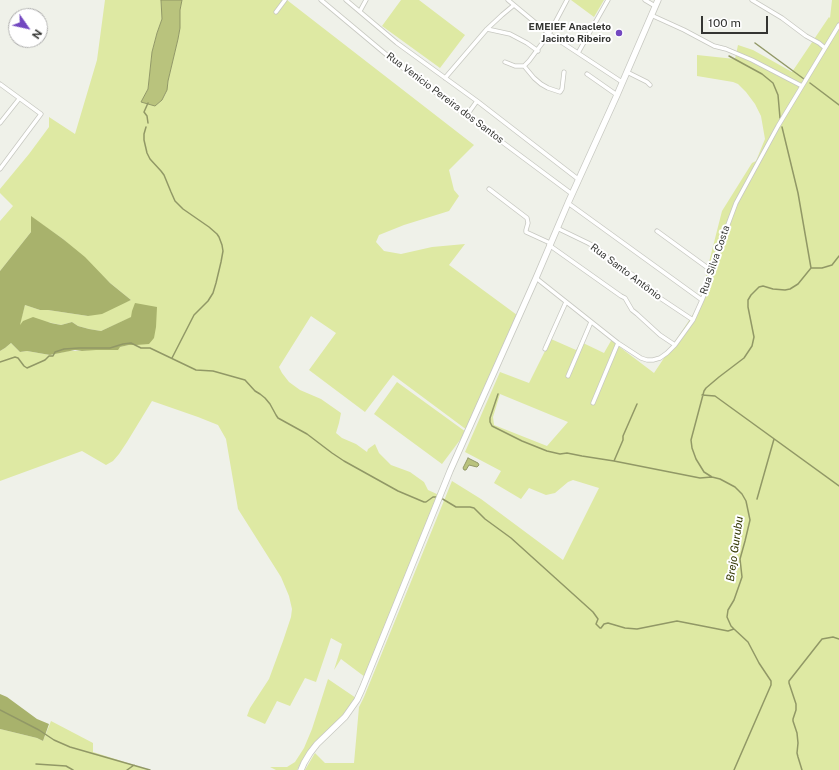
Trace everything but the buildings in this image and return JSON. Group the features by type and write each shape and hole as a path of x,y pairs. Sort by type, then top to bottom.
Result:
{"main road":[{"path":"301,770 310,753 317,744 345,717 357,700 450,471 536,278 578,179 617,95 656,3"}],"street":[{"path":"276,12 285,0"},
{"name":"Rua Venicio Pereira dos Santos","path":"320,0 400,66 572,194"},
{"path":"346,0 424,64 477,101 578,179"},
{"path":"360,11 366,0"},
{"path":"508,0 549,34 622,82"},
{"path":"505,62 515,66 524,66 529,61 538,51 549,34 567,0"},
{"path":"578,53 608,0"},
{"path":"645,0 656,3"},
{"path":"752,0 782,18 825,48"},
{"path":"445,78 487,29 514,6"},
{"path":"652,15 693,34 714,46 726,49 752,60 802,86"},
{"name":"Rua Silva Costa","path":"536,278 618,343 641,358 647,360 660,358 667,353 675,345 693,320 702,300 736,203 766,148 839,25"},
{"path":"487,29 510,34 538,51"},
{"path":"524,66 541,84 560,92 562,89 564,72"},
{"path":"627,72 650,85"},
{"path":"587,74 617,95"},
{"path":"0,84 41,114 0,169"},
{"path":"0,123 19,98"},
{"path":"467,115 477,101"},
{"path":"490,189 527,218 528,222 526,232 550,244 624,298 632,310 660,335 675,345"},
{"path":"568,203 702,300"},
{"name":"Rua Santo Antônio","path":"557,228 597,248 612,261 633,274 657,296 693,320"},
{"path":"657,231 712,271"},
{"path":"545,349 566,302"},
{"path":"568,376 591,322"},
{"path":"593,403 618,343"}],"shaded area":[{"path":"105,0 161,0 162,19 152,52 148,89 141,102 155,106 162,100 166,93 180,28 180,10 182,0 287,0 474,145 449,170 454,190 459,196 449,211 404,225 379,235 376,242 384,251 401,254 432,247 465,244 449,265 517,315 467,430 393,375 365,412 309,370 336,333 311,316 279,367 289,382 300,390 321,399 341,413 336,433 342,438 356,444 367,452 368,449 375,444 379,453 391,465 410,472 424,482 428,490 439,495 365,677 341,659 334,670 342,644 331,638 316,682 305,678 290,706 277,701 265,724 247,716 250,708 269,679 291,617 292,609 289,596 281,577 238,509 226,439 218,425 152,401 119,454 113,461 106,465 82,451 0,481 0,351 11,343 20,352 27,351 50,355 68,351 96,349 105,350 136,345 132,311 132,317 101,331 78,326 72,322 61,325 42,321 19,326 25,305 40,310 88,316 131,300 110,283 63,239 31,217 31,232 0,271 0,221 13,206 0,193 0,189 49,127 49,117 75,134 97,60"},
{"path":"161,0 182,0 180,10 180,28 167,90 162,100 155,106 141,102 148,89 152,52 162,19"},
{"path":"401,0 419,0 465,35 440,68 382,26"},
{"path":"571,0 604,0 594,17"},
{"path":"832,0 839,0 839,770 305,770 315,753 325,763 354,763 359,707 452,481 481,499 563,560 599,488 573,480 568,482 555,493 546,495 529,488 521,499 494,483 501,471 465,452 500,372 529,383 551,339 576,350 581,342 604,353 612,339 621,348 654,373 706,295 704,290 707,270 722,211 752,163 756,161 765,139 761,116 755,104 746,92 738,84 733,82 697,76 697,55 735,59 738,45 753,50 792,72 829,17 830,18","holes":["500,394 568,422 547,446 494,425 493,417"]},
{"path":"31,216 85,257 110,283 131,300 102,314 88,316 40,310 25,305 20,325 23,321 33,317 61,325 72,322 78,326 101,331 131,317 135,303 157,307 154,338 149,344 129,345 120,347 118,350 75,350 50,355 27,351 20,352 11,343 0,351 0,271 31,232"},
{"path":"397,382 466,432 442,464 374,414"},
{"path":"468,458 479,465 477,467 469,465 466,470 464,470 463,468"},
{"path":"328,679 356,698 352,705 309,751 297,770 276,770 270,767 287,767 295,762 304,748 312,729"},
{"path":"0,694 7,697 37,719 49,724 43,741 37,738 0,729"},
{"path":"51,721 93,743 93,752 150,770 0,770 0,729 37,738 43,741"}],"waterway":[{"path":"755,43 804,79"},
{"path":"729,56 762,74 773,83 778,95 780,118"},
{"path":"810,83 839,105"},
{"path":"148,103 144,112 147,116 148,123"},
{"path":"146,127 144,140 147,153 150,159 164,175 175,201 183,209 217,234 223,251 213,293 208,301 194,315 172,358"},
{"path":"782,127 798,193 811,268"},
{"name":"Brejo Gurubu","path":"811,268 822,268 832,265 839,256"},
{"name":"Brejo Gurubu","path":"734,770 771,685 771,681 748,642 731,626 727,617 728,610 734,600 742,577 740,559 750,520 746,501 735,487 704,472 696,459 691,440 704,391 719,377 744,358 752,346 754,337 748,307 748,300 751,295 759,287 763,286 773,289 790,289 798,284 811,268"},
{"path":"0,362 15,357 18,358 27,368 45,360 49,356 53,356 55,352 64,349 110,348 131,343 141,348 150,348 196,370 213,371 245,380 255,391 265,398 278,418 307,434 344,461 398,491 424,502 433,497 437,497"},
{"path":"498,394 490,418 492,426 522,441 547,451 614,461 700,478 712,477"},
{"path":"702,395 715,396 839,486"},
{"path":"614,461 637,404"},
{"path":"757,499 774,439"},
{"path":"441,498 456,507 474,508 485,519 511,538 593,612 598,619 596,624 600,628 604,624 608,623 625,628 637,629 677,621 728,631 734,629"},
{"path":"802,770 797,753 797,733 793,721 796,704 789,681 822,639 833,637 839,639"},
{"path":"0,710 39,730 54,740 70,747 150,770"},
{"path":"36,764 66,766 73,770"},
{"path":"127,770 134,765"}],"place":[{"name":"EMEIEF Anacleto Jacinto Ribeiro","path":"619,33"}]}
